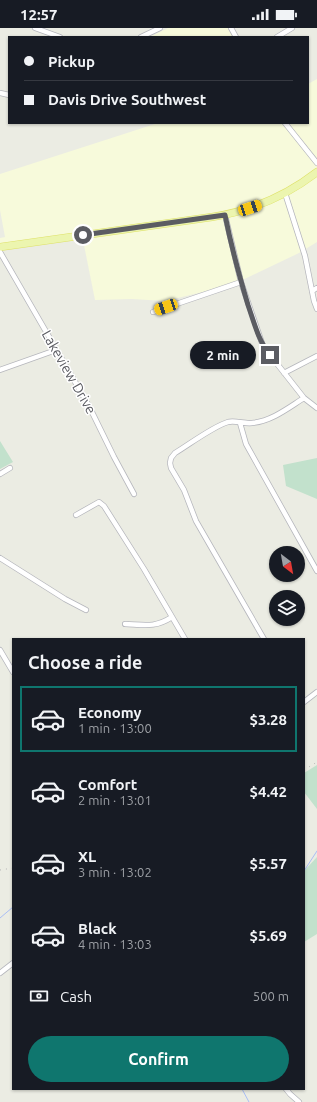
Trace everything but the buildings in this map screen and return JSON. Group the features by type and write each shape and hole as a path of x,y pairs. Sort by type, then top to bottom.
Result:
{"main road":[{"path":"0,247 225,215 259,205 285,193 317,172"}],"street":[{"path":"35,28 57,36"},
{"path":"143,36 160,28"},
{"path":"279,36 292,28"},
{"path":"286,124 317,163"},
{"path":"285,193 307,266 317,309"},
{"path":"225,215 241,282 263,346 304,398 317,408"},
{"name":"Lakeview Drive","path":"0,252 89,406 134,494"},
{"path":"153,312 241,282"},
{"path":"312,291 317,288"},
{"path":"0,370 56,350"},
{"path":"284,374 317,356"},
{"path":"263,638 196,521 184,490 171,468 170,463 171,458 175,453 216,427 229,422 250,424 261,422 273,417 304,398"},
{"path":"240,423 246,444 317,571"},
{"path":"0,474 10,468"},
{"path":"76,516 98,502 104,506 184,638"},
{"path":"0,558 65,599 86,610"},
{"path":"125,624 152,626 164,622 172,617"},
{"path":"0,650 12,670"},
{"path":"305,701 317,692"},
{"path":"0,973 12,964"},
{"path":"287,1090 299,1102"}],"shaded area":[{"path":"168,28 228,28 232,36 152,36"},
{"path":"317,79 317,242 299,253 232,285 165,301 132,299 95,300 82,235 0,249 0,238 5,237 0,210 0,174 155,124 309,124 309,83"},
{"path":"0,441 13,462 0,469"},
{"path":"317,458 317,499 286,486 283,465"},
{"path":"317,765 317,809 305,793 305,772"},
{"path":"317,857 317,934 305,941 305,870"}],"waterway":[{"path":"305,869 317,851"},
{"path":"0,918 12,908"},
{"path":"243,1090 249,1102"}],"railway":[{"path":"305,769 317,762"},
{"path":"0,870 12,868"}],"route":[{"path":"83,235 225,215 235,262 252,317 263,346 270,355"}]}
